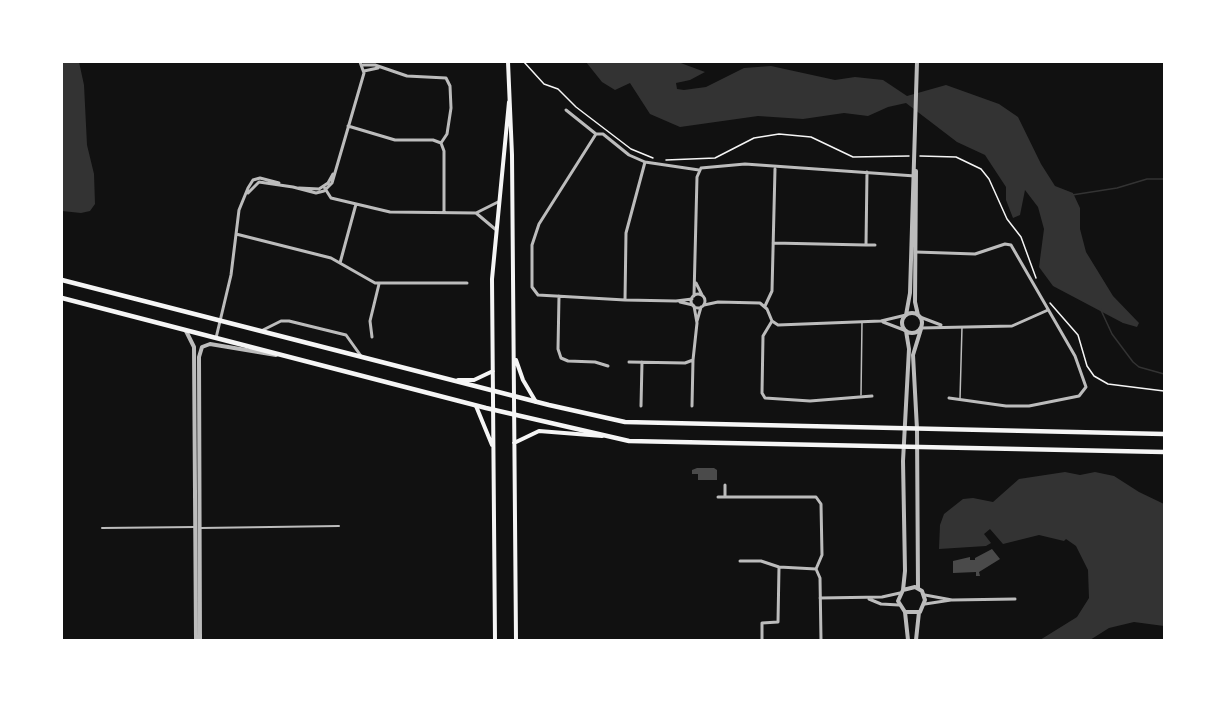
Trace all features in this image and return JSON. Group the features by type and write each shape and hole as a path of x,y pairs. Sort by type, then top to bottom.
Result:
{"main road":[{"path":"508,62 515,413 516,640"},
{"path":"495,640 492,279 510,89"},
{"path":"62,280 608,419 639,423 1164,434"},
{"path":"62,298 476,406 515,413 603,436"},
{"path":"514,357 523,380 537,402"},
{"path":"454,380 474,380 493,371"},
{"path":"476,406 494,448"},
{"path":"514,443 539,431 603,436 642,442 1164,452"}],"street":[{"path":"917,62 915,302 921,328 913,355 917,429 918,588"},
{"path":"362,63 407,76 440,76 448,80 450,114 447,134 441,143"},
{"path":"326,189 334,173 364,70 362,63"},
{"path":"364,70 379,68"},
{"path":"566,110 596,134 603,134 629,155 645,162 699,170 705,166 732,164 915,176"},
{"path":"348,126 395,140 433,140 441,143 444,150 444,212"},
{"path":"596,134 535,232 532,245 534,292 559,296 676,301 702,295"},
{"path":"625,300 626,233 645,162"},
{"path":"765,306 772,291 775,168"},
{"path":"697,323 693,297 699,170"},
{"path":"866,245 867,172"},
{"path":"899,605 902,591 904,429 909,349 902,324 906,315 915,176"},
{"path":"216,338 240,210 245,196 259,182 316,190 326,189"},
{"path":"326,189 335,198 390,212 476,213 498,202"},
{"path":"340,263 356,204"},
{"path":"476,213 495,229"},
{"path":"236,234 331,258 367,280 379,284 467,284"},
{"path":"772,243 876,245"},
{"path":"910,252 975,254 1009,244 1014,248 1078,362 1085,382 1084,392 1058,402 1029,406 1006,406 949,398"},
{"path":"695,281 705,299 718,302 760,303 765,306 772,321 778,325 810,326 862,320 881,321 906,315 919,316 942,326"},
{"path":"372,337 370,321 379,284"},
{"path":"559,296 558,350 561,358 608,366"},
{"path":"692,406 697,323 705,299"},
{"path":"676,301 693,306 718,302"},
{"path":"881,321 916,333 921,328 942,326 1012,326 1048,310"},
{"path":"261,331 274,323 289,321 346,335 361,357"},
{"path":"772,321 763,336 762,393 765,398 810,401 872,396"},
{"path":"186,331 194,347 198,640"},
{"path":"197,527 198,361 201,348 210,344 283,356"},
{"path":"629,362 685,363 693,360"},
{"path":"641,406 642,362"},
{"path":"725,485 726,497"},
{"path":"718,497 816,497 821,504 822,555 816,569 820,578 821,640"},
{"path":"102,528 339,526"},
{"path":"740,561 761,561 779,567 816,569"},
{"path":"762,640 762,623 778,622 779,567"},
{"path":"820,598 891,597 910,587 918,588 925,595 952,600"},
{"path":"916,640 925,595"},
{"path":"865,597 881,604 899,605 905,612 912,614 920,612"},
{"path":"925,604 952,600 1015,599"},
{"path":"905,612 908,640"}],"lane":[{"path":"861,396 862,320"},
{"path":"960,399 962,326"}],"shaded area":[{"path":"62,62 79,62 84,85 87,145 94,174 95,204 90,211 81,213 62,211"},
{"path":"586,62 678,62 705,72 690,80 676,83 677,89 684,90 706,87 744,68 771,66 835,80 855,77 883,80 907,96 946,85 999,104 1018,117 1041,164 1055,186 1073,193 1080,208 1080,229 1086,252 1113,296 1139,323 1137,327 1123,323 1053,286 1039,267 1044,229 1038,207 1025,190 1020,215 1013,218 1006,200 1006,187 985,155 957,142 906,103 888,107 868,116 844,113 803,119 758,116 680,127 650,114 630,83 615,90 602,82"},
{"path":"1065,472 1080,475 1095,472 1114,476 1164,504 1164,626 1134,622 1109,628 1090,640 1040,640 1077,617 1089,598 1088,570 1076,546 1066,539 1064,541 1039,535 1003,544 990,529 984,534 991,543 986,546 939,549 940,525 944,514 963,499 973,498 993,502 1019,479"}],"building":[{"path":"697,468 717,470 717,480 698,480 698,474 692,474 692,470"},
{"path":"992,549 1000,559 979,572 980,576 976,576 976,572 953,573 953,561 970,557 970,560 975,560"}],"waterway":[{"path":"1072,195 1117,188 1147,179 1164,179"},
{"path":"1100,308 1112,334 1133,362 1139,367 1164,374"}]}
